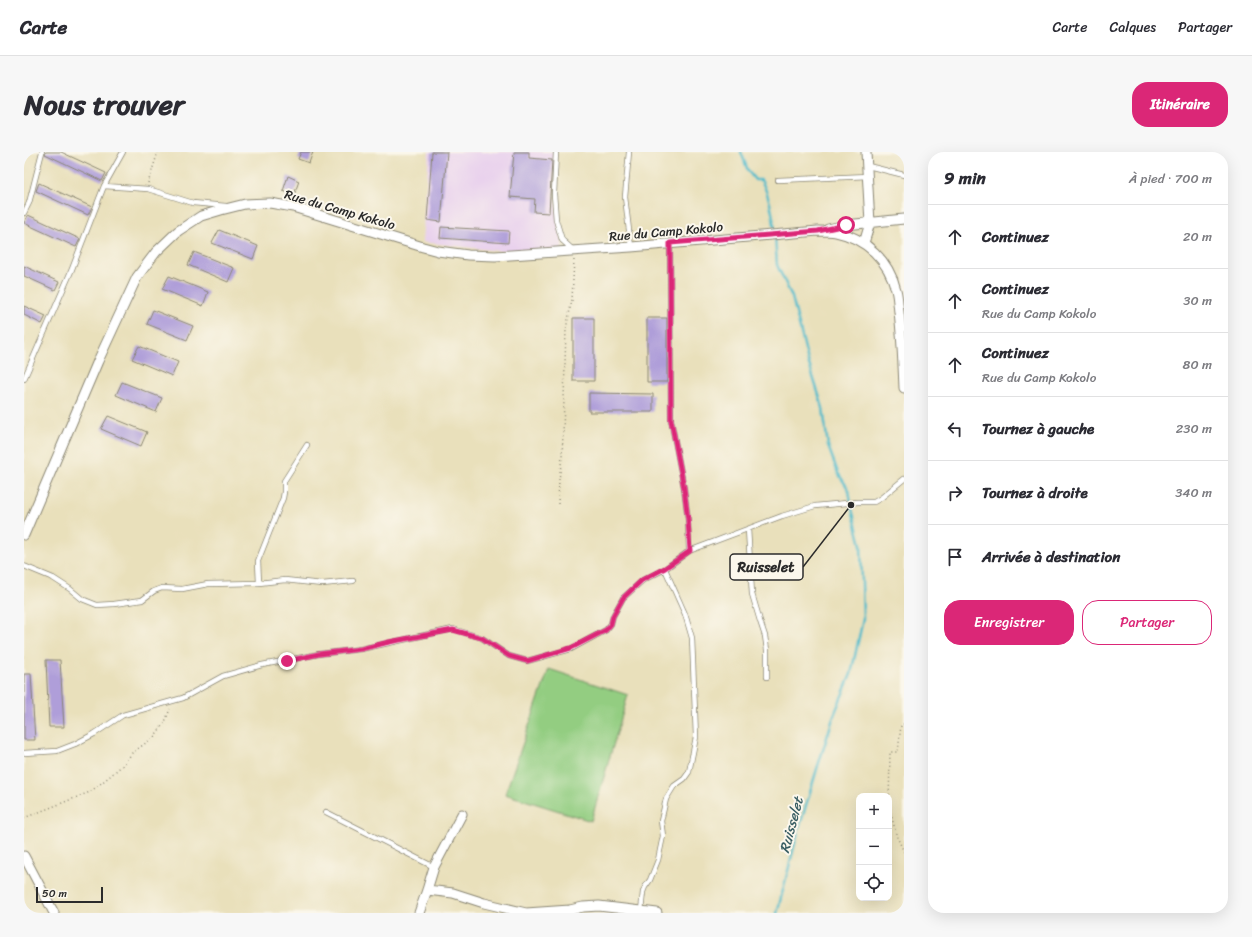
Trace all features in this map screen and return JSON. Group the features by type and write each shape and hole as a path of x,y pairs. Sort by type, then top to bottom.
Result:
{"street":[{"path":"864,243 870,223 869,176 866,152"},
{"name":"Rue du Camp Kokolo","path":"24,535 98,361 137,277 156,252 178,231 201,216 245,204 270,203 293,207 438,251 468,255 494,256 631,247 818,231"},
{"path":"818,231 846,225 904,219"},
{"path":"818,231 835,232 864,243 876,253 888,269 896,290 901,327 904,388"},
{"path":"419,913 434,867 462,814"},
{"path":"24,856 54,913"},
{"path":"427,890 452,893 526,913 547,913 599,906 657,913"}],"lane":[{"path":"24,213 29,203 42,152"},
{"path":"24,379 72,269 104,186 123,152"},
{"path":"556,152 554,194 556,220 562,240 575,251"},
{"path":"629,152 625,197 631,247"},
{"path":"868,166 904,175"},
{"path":"778,180 869,176"},
{"path":"104,186 148,189 193,203 233,207"},
{"path":"670,243 671,420 688,520 690,551"},
{"path":"259,583 258,561 283,498 284,481 306,445"},
{"path":"24,753 56,751 75,744 94,734 122,715 183,698 223,676 251,668 319,654 361,649 453,630 482,638 509,656 527,661 571,648 606,630 611,624 613,616 623,598 642,580 665,568 690,551 782,516 815,506 874,502 882,498 904,479"},
{"path":"748,529 752,594 765,636 767,650 767,677"},
{"path":"24,566 53,578 82,599 97,605 142,600 154,591 162,588 182,589 208,584 259,583 286,580 322,584 353,581"},
{"path":"637,911 645,887 650,880 658,860 663,836 661,821 666,799 674,786 684,779 689,772 696,737 692,638 683,609 665,568"},
{"path":"326,812 434,867"}],"path":[{"path":"148,189 149,180 158,152"},
{"path":"558,504 566,329 572,300 575,251"},
{"path":"24,818 90,792 124,764 132,753 154,737 164,722 173,701"},
{"path":"904,724 901,725 898,752 890,752 889,807 897,837 904,852"},
{"path":"895,913 904,913"}],"shaded area":[{"path":"429,152 556,152 554,194 562,240 562,250 508,252 422,242"}],"green space":[{"path":"549,669 628,695 591,821 505,794"}],"building":[{"path":"46,152 61,152 106,173 102,181 45,154"},
{"path":"301,152 313,152 309,163 298,159"},
{"path":"432,152 447,152 441,222 427,220"},
{"path":"514,152 529,152 529,158 552,160 549,213 534,212 535,199 510,197"},
{"path":"288,176 299,181 294,195 283,191"},
{"path":"39,183 92,207 88,215 36,191"},
{"path":"28,215 80,239 76,247 24,223"},
{"path":"441,227 509,231 508,243 440,238"},
{"path":"219,230 258,246 253,259 212,243"},
{"path":"194,252 234,268 228,282 188,265"},
{"path":"24,266 59,282 55,290 24,276"},
{"path":"169,276 208,292 203,306 162,289"},
{"path":"24,306 46,316 42,324 24,315"},
{"path":"153,310 193,326 187,340 147,324"},
{"path":"573,318 594,318 594,381 573,381"},
{"path":"647,318 667,318 667,382 647,382"},
{"path":"139,346 178,362 172,376 132,359"},
{"path":"122,382 162,398 156,412 116,395"},
{"path":"589,393 653,394 653,412 589,412"},
{"path":"108,416 147,432 141,446 101,429"},
{"path":"46,660 60,660 64,727 49,727"},
{"path":"24,674 31,674 35,740 24,740"}],"waterway":[{"name":"Ruisselet","path":"741,152 748,171 755,180 761,180 767,192 771,205 775,232"},
{"name":"Ruisselet","path":"775,237 777,265 792,297 808,361 823,408 828,446 838,473 849,490 851,505 861,545 863,619 851,674 834,715 817,769 798,832 777,913"}],"place":[{"name":"Ruisselet","path":"851,505"}],"route":[{"path":"287,661 319,654 361,649 436,632 453,630 482,638 509,656 527,661 571,648 606,630 611,624 613,616 623,598 642,580 665,568 690,551 684,488 671,420 670,243 818,231 846,225"}]}
